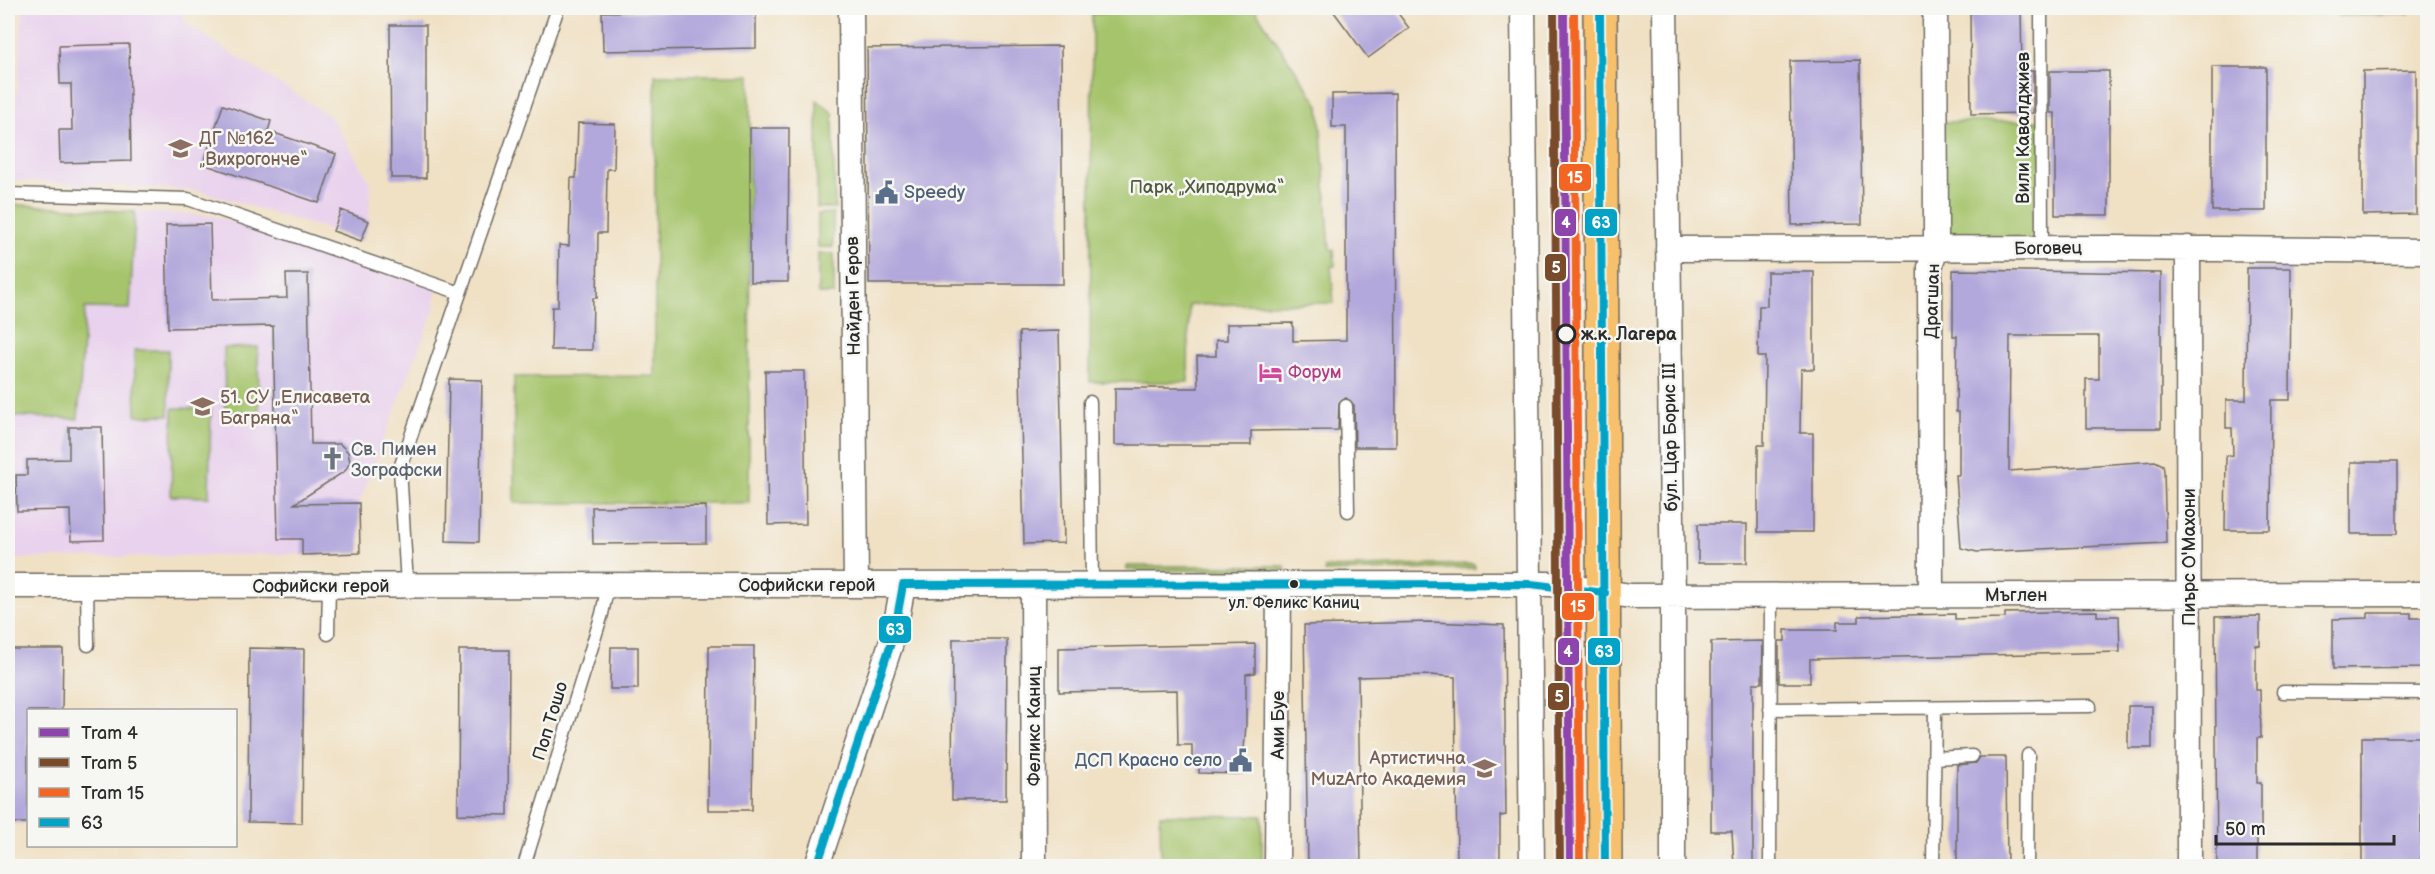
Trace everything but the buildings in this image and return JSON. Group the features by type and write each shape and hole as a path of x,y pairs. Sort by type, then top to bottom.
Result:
{"main road":[{"path":"1600,8 1605,867"}],"street":[{"name":"Найден Геров","path":"850,8 856,585"},
{"path":"1523,8 1531,584 1532,867"},
{"name":"бул. Цар Борис III","path":"1665,8 1673,596 1673,867"},
{"name":"Драгшан","path":"1931,595 1930,267 1936,249 1935,8"},
{"name":"Боговец","path":"1668,249 2188,248 2427,251"},
{"name":"Пиърс О'Махони","path":"2188,248 2189,867"},
{"name":"Ами Буе","path":"1277,867 1279,584"},
{"name":"Софийски герой","path":"8,586 1531,584 1605,593"},
{"path":"817,867 894,633 903,585"},
{"name":"Феликс Каниц","path":"1033,585 1034,867"},
{"name":"Мъглен","path":"1605,593 1673,596 2427,594"}],"lane":[{"path":"407,585 400,468 558,8"},
{"name":"Вили Кавалджиев","path":"2041,8 2042,249"},
{"path":"8,194 188,199 459,293"},
{"path":"1090,402 1092,585"},
{"path":"1346,405 1348,511"},
{"name":"Поп Тошо","path":"524,867 602,614 608,585"},
{"path":"87,586 88,645"},
{"path":"328,634 329,586"},
{"path":"1770,867 1771,595"},
{"path":"2283,692 2427,693"},
{"path":"1770,709 2090,706"},
{"path":"1934,867 1935,708"},
{"path":"2027,867 2028,755"},
{"path":"1934,758 1972,756"}],"shaded area":[{"name":"ДГ №162 „Вихрогонче“","path":"23,8 178,8 188,25 331,117 371,183 369,221 341,210 333,231 200,191 11,180"},
{"name":"51. СУ „Елисавета Багряна“","path":"9,204 213,216 437,289 434,310 359,503 360,553 8,559"}],"green space":[{"name":"Парк „Хиподрума“","path":"1086,8 1254,8 1319,105 1330,249 1334,250 1335,266 1331,266 1334,303 1189,305 1188,382 1090,382 1092,14"},
{"path":"1086,8 1126,8 1126,12 1092,14"},
{"path":"2338,8 2409,8 2409,14 2338,16"},
{"path":"655,75 750,75 749,503 514,503 514,377 655,376"},
{"path":"817,100 833,113 835,208 817,208"},
{"path":"2041,121 2042,248 1962,250 1936,228 1936,122"},
{"path":"9,204 135,212 130,309 85,308 78,419 8,416"},
{"path":"833,213 833,247 818,247 818,214"},
{"path":"818,254 834,254 834,294 818,294"},
{"path":"258,347 259,412 225,413 224,348"},
{"path":"134,350 168,350 169,415 136,416"},
{"path":"173,408 211,409 209,497 171,496"},
{"path":"1474,564 1475,568 1325,572 1325,568"},
{"path":"1127,566 1285,566 1285,571 1127,570"},
{"path":"1160,815 1262,816 1262,866 1161,866"}],"tram line":[{"name":"5","path":"1554,8 1560,866"},
{"name":"4","path":"1564,8 1570,866"},
{"name":"15","path":"1574,8 1580,866"}],"transit line":[{"name":"63","path":"1600,8 1605,866"},
{"name":"63","path":"817,866 894,634 903,585 1531,584 1605,593"}],"place":[{"name":"ДГ №162 „Вихрогонче“","path":"181,148"},
{"name":"Speedy","path":"886,192"},
{"name":"ж.к. Лагера","path":"1566,334"},
{"name":"Форум","path":"1270,372"},
{"name":"51. СУ „Елисавета Багряна“","path":"202,407"},
{"name":"Св. Пимен Зографски","path":"333,459"},
{"name":"ул. Феликс Каниц","path":"1294,584"},
{"name":"ДСП Красно село","path":"1240,760"},
{"name":"Артистична MuzArto Академия","path":"1484,768"}]}
